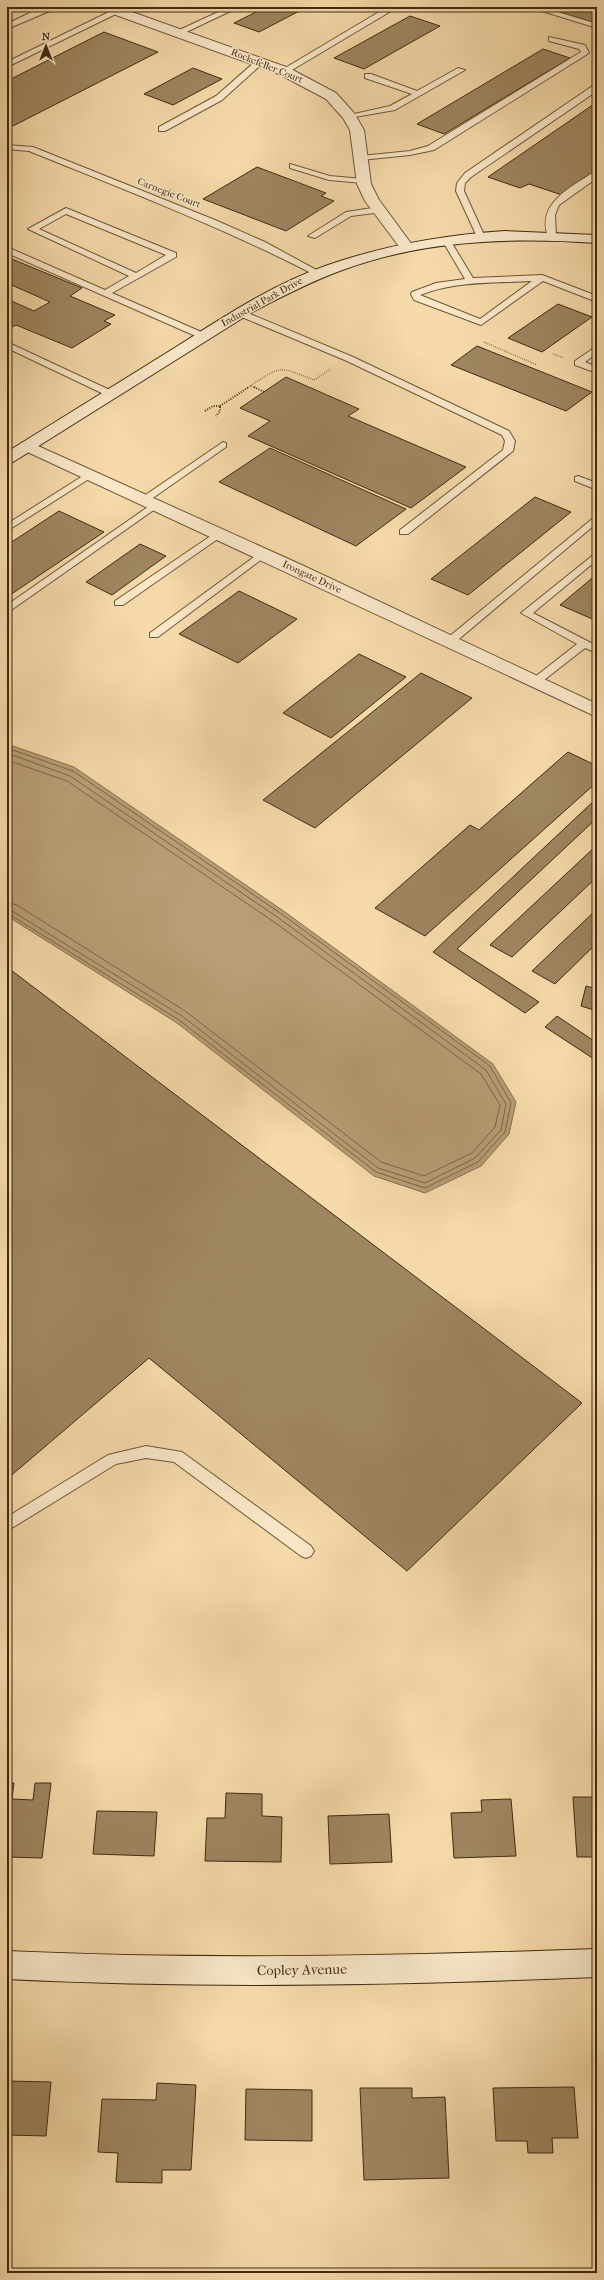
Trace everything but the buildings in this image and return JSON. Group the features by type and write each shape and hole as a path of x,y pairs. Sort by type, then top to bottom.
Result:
{"street":[{"name":"Rockefeller Court","path":"112,9 284,71 331,96 348,116 360,140 363,181 379,210 406,246"},
{"name":"Industrial Park Drive","path":"7,459 240,313 286,286 318,273 406,246 446,240 481,237 552,236 597,239"},
{"name":"Irongate Drive","path":"26,446 262,554 597,712"},
{"name":"Copley Avenue","path":"7,1965 143,1971 316,1970 597,1963"}],"lane":[{"path":"7,27 45,9 55,7"},
{"path":"179,32 235,7"},
{"path":"533,7 597,26"},
{"path":"7,65 112,9"},
{"path":"284,71 388,11"},
{"path":"361,158 410,153 431,148 584,53 585,50 582,47 552,38"},
{"path":"162,129 219,98 260,62"},
{"path":"348,116 392,108 461,70"},
{"path":"368,76 419,94"},
{"path":"481,237 460,190 461,183 468,175 597,87"},
{"name":"Carnegie Court","path":"7,147 30,149 212,222 262,244 318,273"},
{"path":"293,166 329,178 363,181"},
{"path":"552,236 551,216 553,208 558,202 597,174"},
{"path":"312,236 349,214 379,210"},
{"path":"106,293 136,276 173,255 66,211 32,228 136,276"},
{"path":"446,240 470,281"},
{"path":"7,250 203,336"},
{"path":"542,278 480,322 417,298 415,294 436,286 470,281 519,277 542,278 597,299"},
{"path":"240,313 350,359 506,433 510,441 508,451 404,532"},
{"path":"7,345 110,394"},
{"path":"597,349 578,363 597,370"},
{"path":"7,610 223,445"},
{"path":"7,528 88,475"},
{"path":"578,479 597,487"},
{"path":"449,642 597,518"},
{"path":"119,603 218,534"},
{"path":"154,635 262,554"},
{"path":"597,555 526,613 597,650"},
{"path":"535,682 583,644"},
{"path":"7,1525 113,1460 146,1452 177,1456 306,1551"}],"path":[{"path":"484,342 537,365"},
{"path":"205,411 214,406 220,406 277,369 286,369 314,380 332,368"},
{"path":"250,386 264,392"},
{"path":"216,416 220,411 220,406"}],"water":[{"path":"7,744 74,767 285,912 493,1064 516,1102 509,1134 481,1166 425,1193 374,1176 177,1023 7,916"}]}
